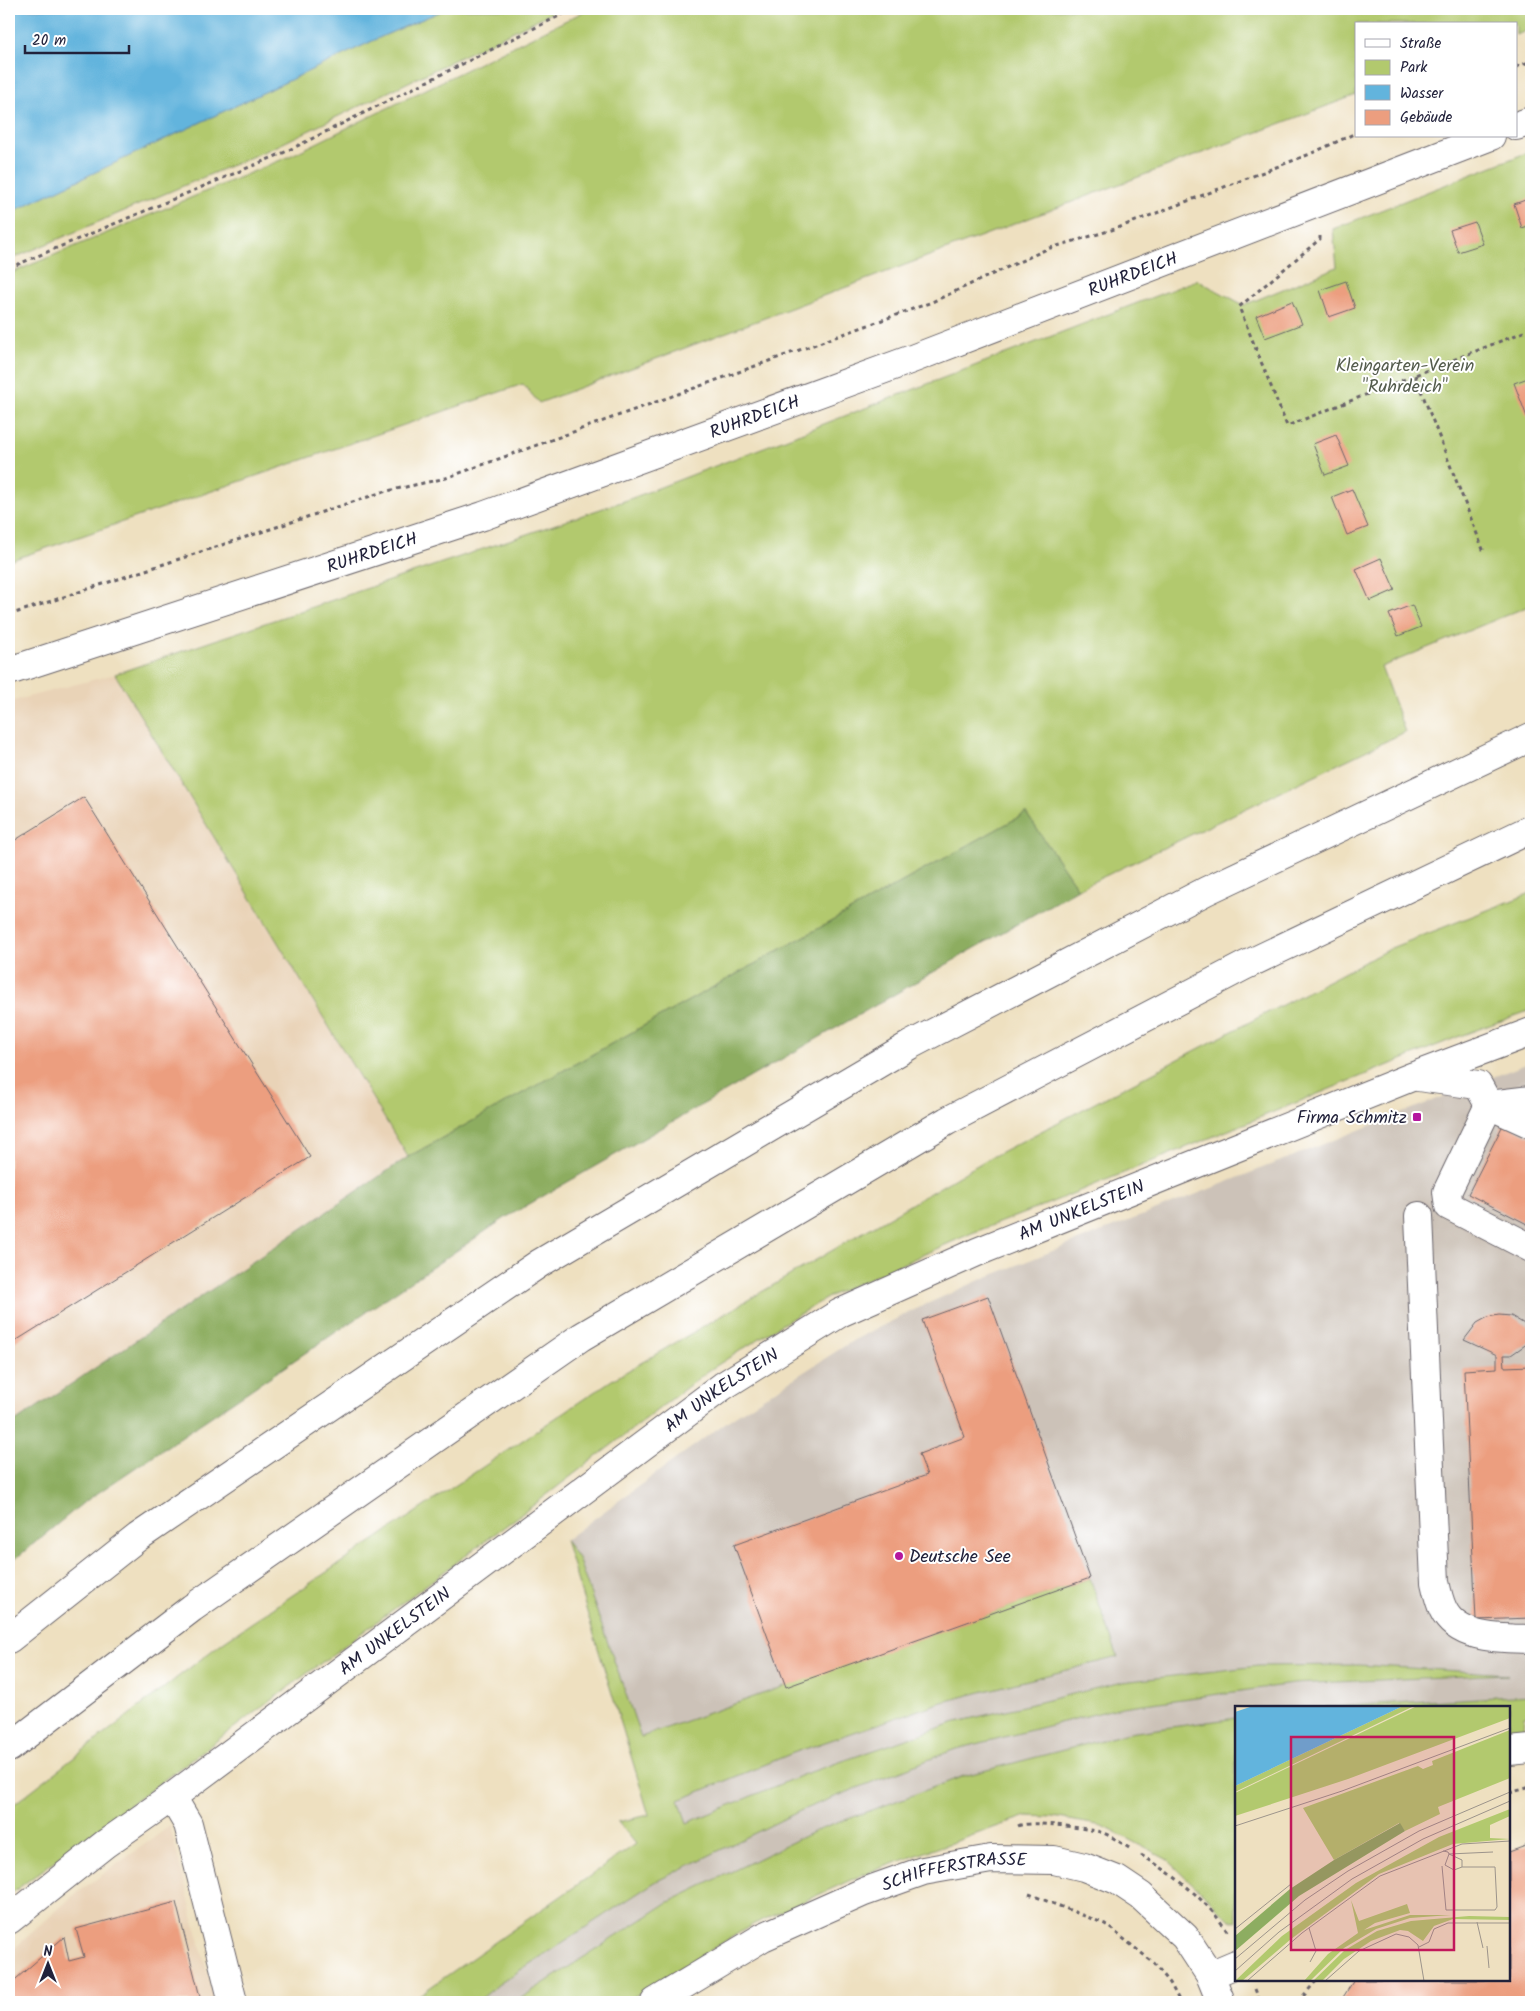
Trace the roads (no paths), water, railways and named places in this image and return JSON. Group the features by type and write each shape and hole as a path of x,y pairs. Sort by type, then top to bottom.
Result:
{"main road":[{"path":"1518,125 1531,121"},
{"name":"RUHRDEICH","path":"9,671 484,516 912,359 1486,138"},
{"path":"9,1639 138,1537 540,1263 910,1045 1206,891 1531,737"},
{"path":"9,1748 192,1608 581,1337 947,1121 1244,966 1531,829"},
{"name":"AM UNKELSTEIN","path":"9,1920 105,1844 172,1797 723,1386 840,1313 977,1252 1414,1076 1531,1032"},
{"path":"1414,1076 1478,1085 1489,1105 1531,1124"},
{"path":"1489,1105 1531,1100"},
{"path":"1489,1105 1447,1192 1449,1206 1531,1248"},
{"path":"1419,1216 1435,1582 1443,1610 1458,1627 1493,1638 1531,1639"},
{"path":"1510,1751 1531,1749"},
{"path":"172,1797 188,1824 233,2002"},
{"name":"SCHIFFERSTRASSE","path":"655,2002 763,1937 855,1896 923,1871 991,1858 1054,1860 1084,1867 1117,1880 1141,1896 1185,1937 1210,1975 1221,2002"},
{"path":"1210,1975 1235,1964"}],"water":[{"path":"9,9 446,9 383,36 9,213"}],"place":[{"name":"Firma Schmitz","path":"1417,1117"},
{"name":"Deutsche See","path":"899,1556"}],"park label":[{"name":"Kleingarten-Verein \"Ruhrdeich\"","path":"1405,375"}]}
